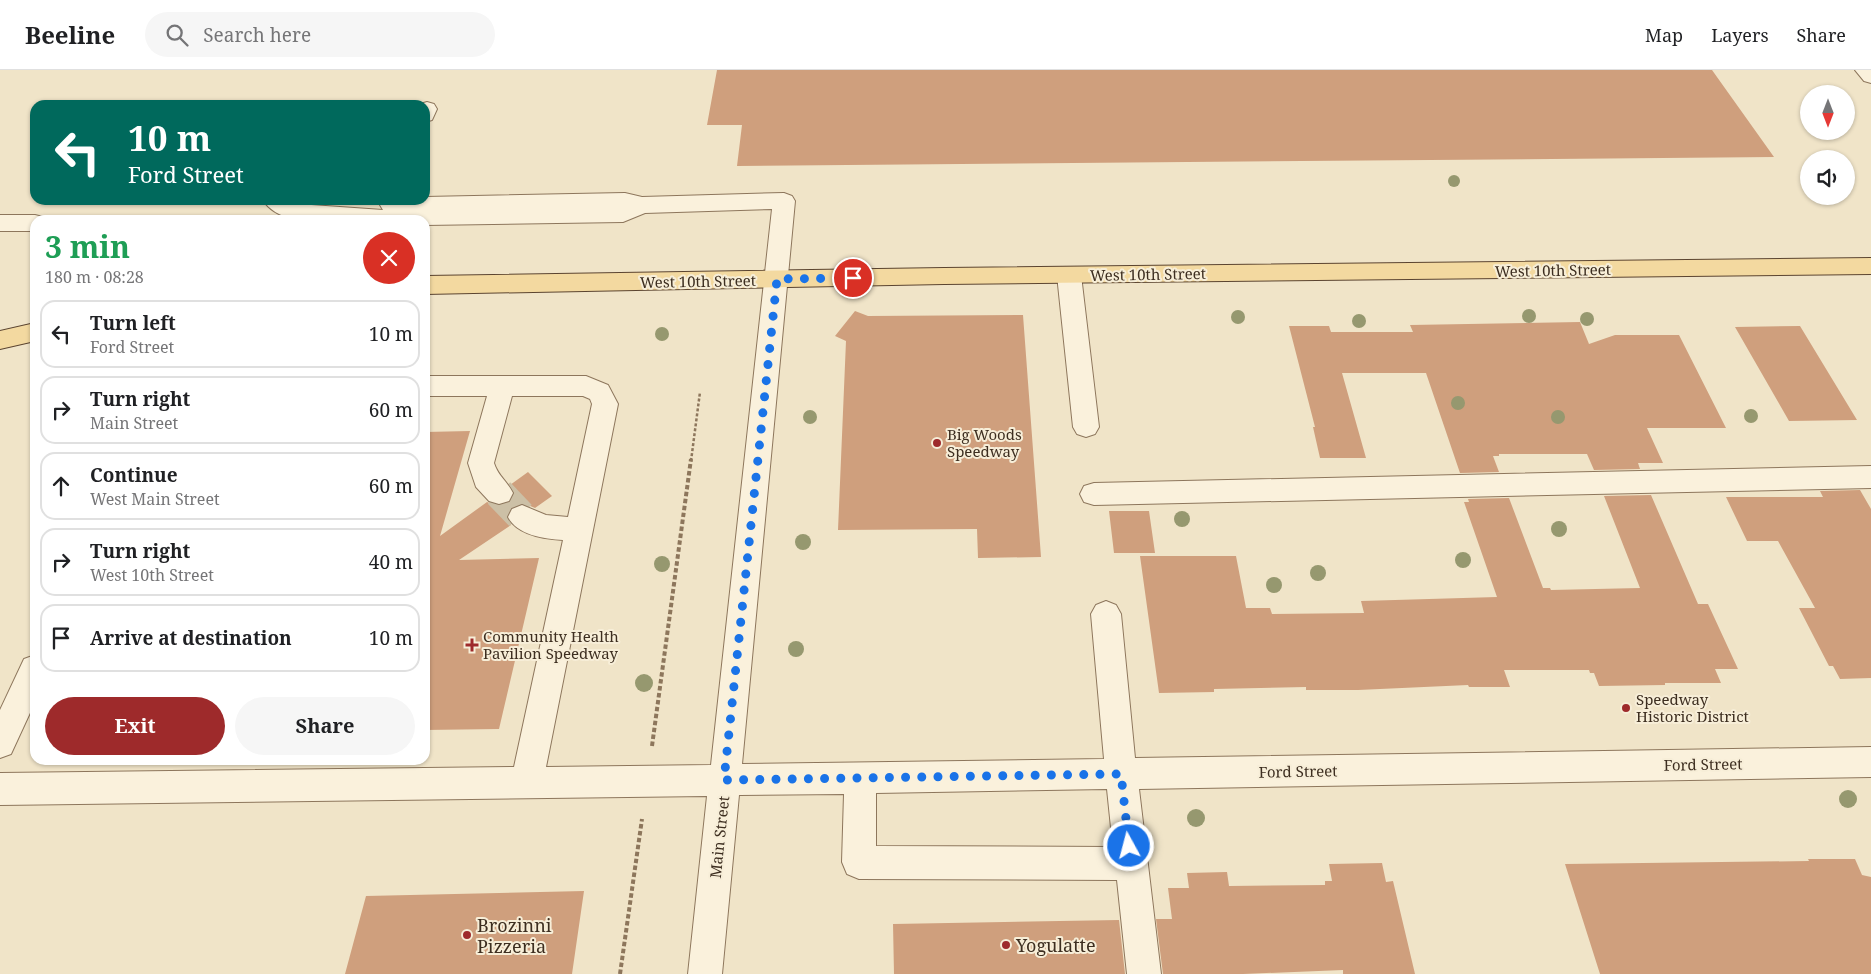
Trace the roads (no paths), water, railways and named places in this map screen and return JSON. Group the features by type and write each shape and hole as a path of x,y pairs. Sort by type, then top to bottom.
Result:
{"main road":[{"name":"West 10th Street","path":"430,285 1068,275 1871,266"},
{"path":"0,340 30,333"}],"street":[{"path":"1865,70 1871,77"},
{"name":"Main Street","path":"417,211 623,214 642,205 784,200 705,974"},
{"path":"283,205 292,210 340,215"},
{"path":"391,205 417,211"},
{"path":"389,215 417,211"},
{"path":"0,223 30,223"},
{"path":"1068,275 1086,427"},
{"path":"430,386 586,386 599,392 605,404 528,782"},
{"path":"498,493 485,479 481,463 502,386"},
{"path":"1094,494 1871,478"},
{"path":"522,517 544,527 580,529"},
{"path":"1106,614 1121,774 1144,974"},
{"path":"0,743 30,680"},
{"name":"Ford Street","path":"0,789 1871,762"},
{"path":"860,778 859,862 1131,864"}],"tunnel":[{"path":"499,493 522,517"}],"place":[{"name":"Big Woods Speedway","path":"937,443"},
{"name":"Community Health Pavilion Speedway","path":"472,645"},
{"name":"Speedway Historic District","path":"1626,708"},
{"name":"Brozinni Pizzeria","path":"467,935"},
{"name":"Yogulatte","path":"1006,945"}]}
